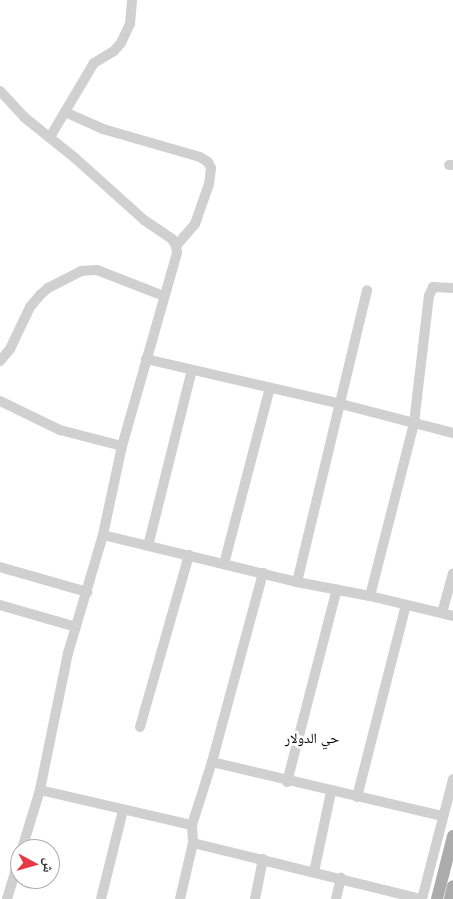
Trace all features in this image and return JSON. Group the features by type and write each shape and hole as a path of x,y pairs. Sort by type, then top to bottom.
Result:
{"main road":[{"path":"437,899 453,836"},
{"path":"450,899 453,886"}],"street":[{"path":"50,137 94,63 114,51 121,44 130,24 132,0"},
{"path":"0,91 24,117 50,137 144,220 172,239 177,252 122,446 103,535 66,662 40,790 25,839"},
{"path":"66,112 103,129 200,157 208,162 211,168 209,184 195,224 176,246"},
{"path":"0,361 10,348 30,307 40,295 48,288 81,271 97,270 164,296"},
{"path":"370,596 414,423 429,296 433,288 453,288"},
{"path":"297,582 367,290"},
{"path":"146,359 341,404 453,433"},
{"path":"148,546 192,370"},
{"path":"224,564 270,388"},
{"path":"0,401 60,430 122,446"},
{"path":"103,535 297,582 370,596 453,616"},
{"path":"140,727 188,555"},
{"path":"0,567 87,592"},
{"path":"442,614 453,572"},
{"path":"180,899 193,843 192,825 212,762 262,573"},
{"path":"287,782 337,589"},
{"path":"0,604 76,627"},
{"path":"357,797 406,605"},
{"path":"212,762 287,782 443,816"},
{"path":"193,843 422,899 453,779"},
{"path":"40,790 192,825"},
{"path":"314,872 331,792"},
{"path":"101,899 123,810"},
{"path":"255,899 263,859"},
{"path":"336,899 341,878"}],"district":[{"name":"حي الدولار","path":"312,738"}]}
